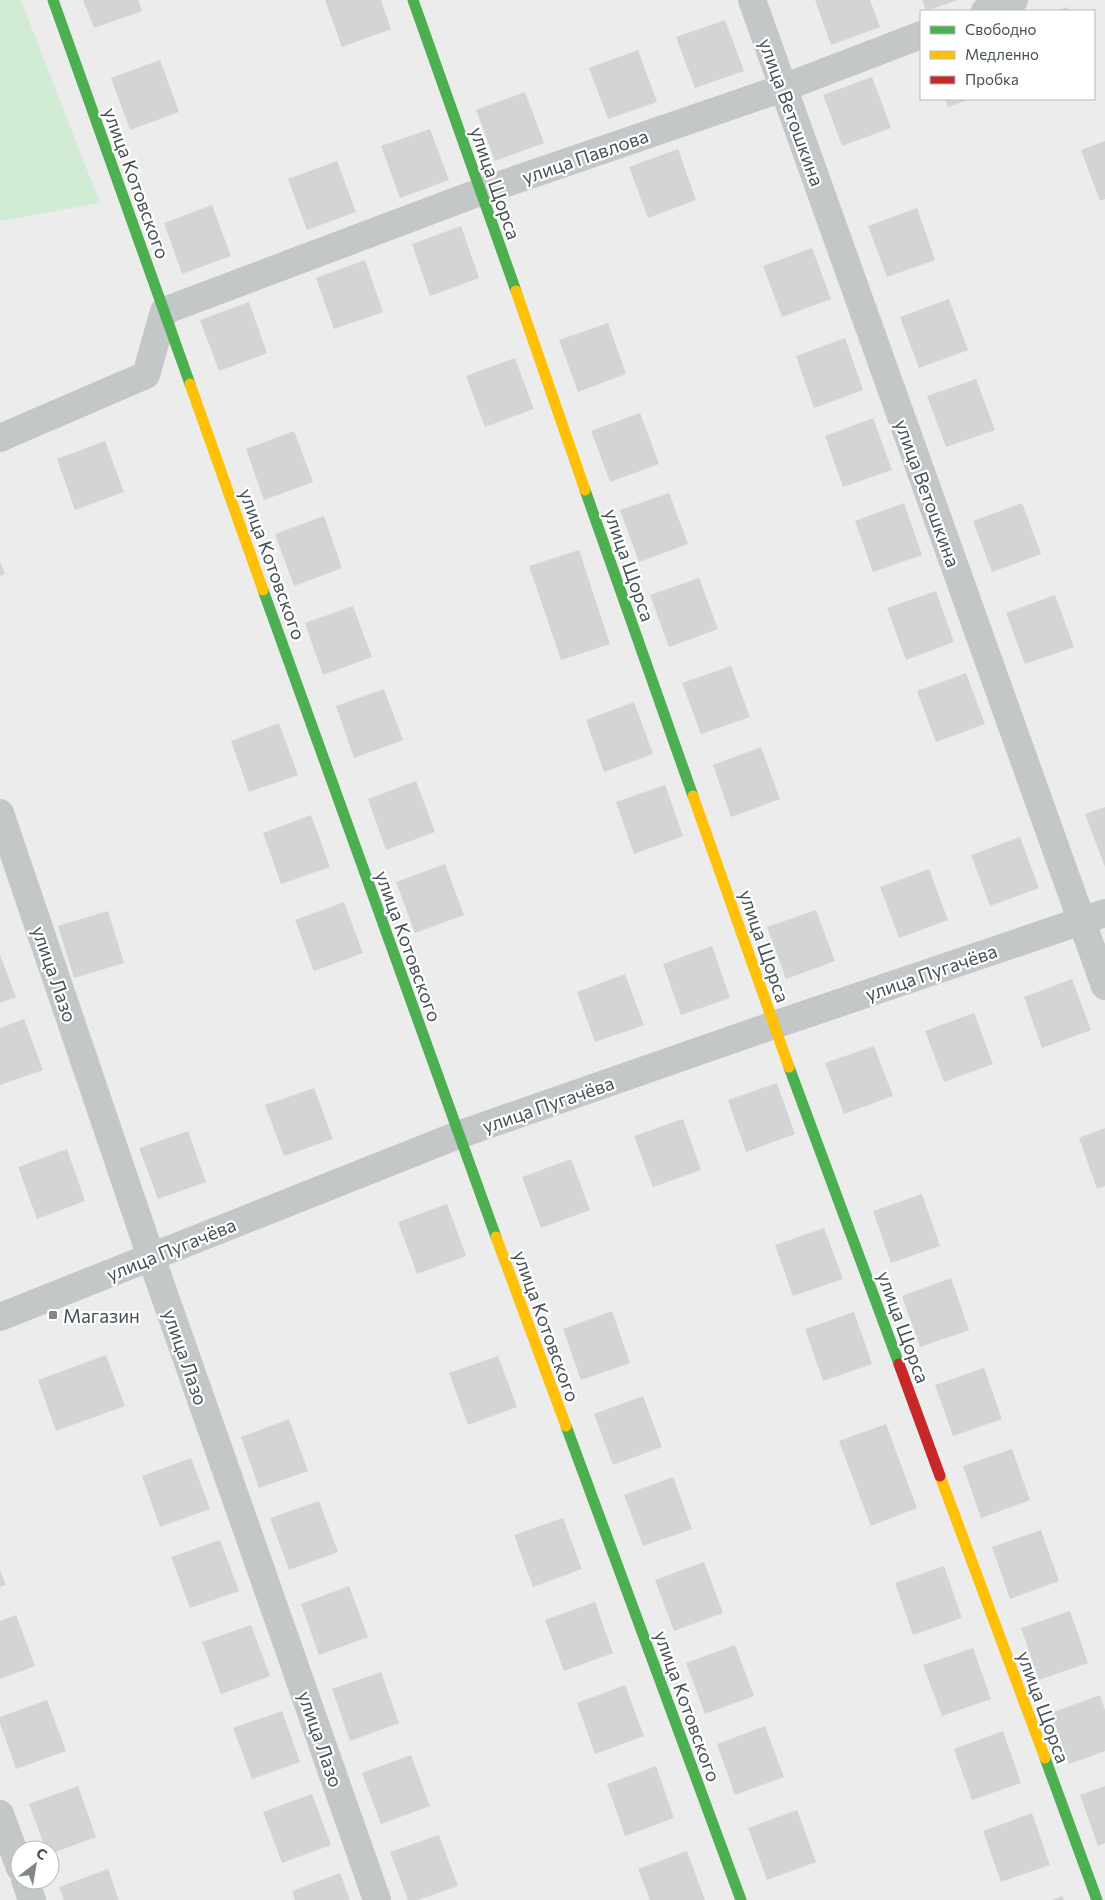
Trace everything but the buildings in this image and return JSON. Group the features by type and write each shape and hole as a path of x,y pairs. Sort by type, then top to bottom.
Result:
{"street":[{"name":"улица Котовского","path":"53,0 458,1135 741,1900"},
{"name":"улица Щорса","path":"413,0 774,1024 1097,1900"},
{"name":"улица Ветошкина","path":"752,0 783,88 1093,917 1105,986"},
{"path":"987,10 1014,0"},
{"name":"улица Павлова","path":"164,311 480,192 783,88 920,35"},
{"path":"0,438 146,374 164,311"},
{"name":"улица Лазо","path":"0,813 151,1257 377,1900"},
{"name":"улица Пугачёва","path":"0,1317 458,1135 774,1024 1093,917"},
{"path":"0,1814 10,1841"}],"green space":[{"path":"0,0 21,0 100,203 0,221"}],"traffic: fast":[{"path":"53,0 190,384"},
{"path":"413,0 516,291"},
{"path":"585,490 693,796"},
{"path":"263,590 496,1237"},
{"path":"789,1067 899,1364"},
{"path":"566,1426 741,1900"},
{"path":"1045,1758 1097,1900"}],"traffic: slow":[{"path":"516,291 585,490"},
{"path":"190,384 263,590"},
{"path":"693,796 789,1067"},
{"path":"496,1237 566,1426"},
{"path":"940,1476 1045,1758"}],"traffic: jam":[{"path":"899,1364 940,1476"}],"place":[{"name":"Магазин","path":"53,1315"}]}
